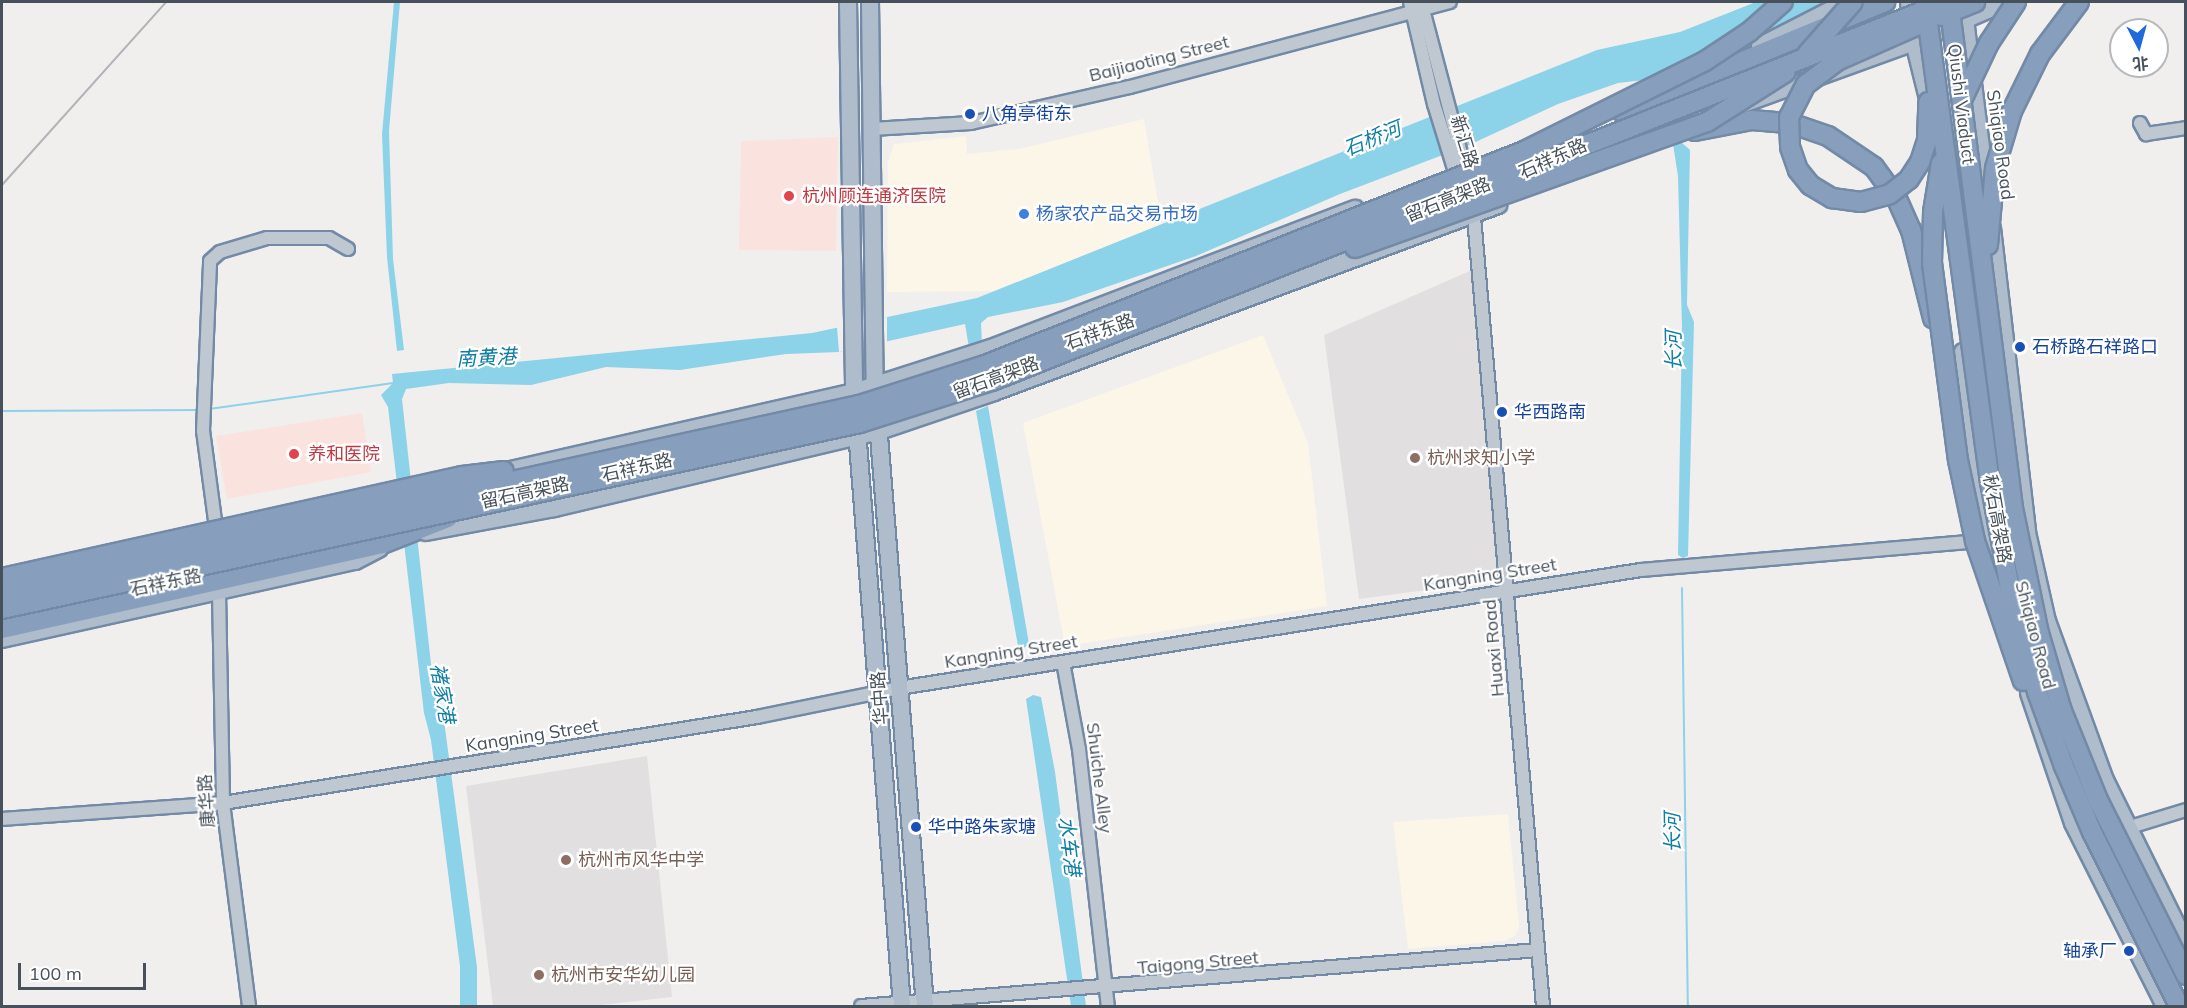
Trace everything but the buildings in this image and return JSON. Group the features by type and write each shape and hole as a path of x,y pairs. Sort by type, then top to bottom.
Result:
{"highway":[{"path":"1524,151 1705,61 1749,32 1783,2"},
{"path":"1239,283 1399,235 1673,136 1727,112 1776,80 1819,42 1853,2"},
{"name":"留石高架路","path":"2,593 859,405 985,365 1524,151 1884,2"},
{"path":"1917,2 1916,3 1918,14 1920,25 1926,69 1929,122 1920,162 1903,185 1876,200 1846,201 1824,195 1804,179 1790,147 1789,117 1800,91 1821,71 1846,56 1889,38 1910,29 1921,24 1975,2"},
{"name":"秋石高架路","path":"1925,2 2004,564 2037,693 2092,832 2179,1006"},
{"name":"留石高架路","path":"2,609 492,500 860,423 992,381 1947,2"},
{"name":"秋石高架路","path":"1947,2 2013,508 2032,606 2051,677 2097,800 2186,975"},
{"path":"2016,2 1977,65 1943,154 1933,212 1932,263 1944,369 1966,507 2000,622 2070,797 2092,832"},
{"path":"1992,334 1988,247 1995,168 2012,111 2031,69 2079,2"},
{"path":"1673,136 1769,120 1820,132 1874,167 1897,199 1911,230 1944,369"},
{"path":"2,578 462,476 633,453"},
{"path":"2,628 382,544 492,500"},
{"path":"2157,959 2174,1006"}],"main road":[{"name":"华中路","path":"849,2 851,324 854,392 902,1005"},
{"name":"华中路","path":"870,2 874,386 925,1005"},
{"name":"石祥东路","path":"2,578 216,528 416,490 874,386 988,349 1764,44 1846,2"},
{"name":"Shiqiao Road","path":"1909,2 1914,42 1931,103 1980,484 2011,627 2054,773 2073,823 2165,1006"},
{"name":"Shiqiao Road","path":"1963,2 2028,537 2047,621 2076,707 2127,828 2186,944"},
{"name":"石祥东路","path":"2,639 355,561 399,539 420,533 554,508 879,430 994,392 1474,215 1669,130 1914,42 2006,2"}],"street":[{"name":"Baijiaoting Street","path":"872,129 971,123 1130,87 1417,6 1450,2"},
{"name":"新汇路","path":"1417,6 1448,101 1457,163"},
{"name":"新汇路","path":"1417,6 1434,104 1474,215"},
{"path":"2140,123 2146,134 2186,128"},
{"name":"Huaxi Road","path":"1474,215 1543,1006"},
{"path":"216,528 203,431 210,261 220,252 267,238 329,238 348,249"},
{"name":"Kangning Street","path":"2,819 223,803 758,717 899,688 1641,570 2028,537"},
{"name":"康华路","path":"219,592 223,803 249,1006"},
{"name":"Shuiche Alley","path":"1063,662 1079,748 1108,1006"},
{"path":"2127,828 2186,810"},
{"name":"Taigong Street","path":"861,1006 925,1005 1538,950"}],"shaded area":[{"name":"杨家农产品交易市场","path":"1144,119 1162,225 998,291 887,292 888,161 894,144 966,136 967,154 1019,149"},
{"name":"杭州顾连通济医院","path":"838,137 836,251 739,250 741,141"},
{"name":"杭州求知小学","path":"1472,270 1502,580 1359,599 1324,335"},
{"path":"1263,335 1308,443 1327,606 1065,646 1023,423"},
{"name":"养和医院","path":"362,413 371,472 227,499 216,436"},
{"name":"杭州市风华中学","path":"647,756 672,997 592,1006 493,1006 466,786"},
{"path":"1508,814 1519,926 1516,935 1505,941 1408,949 1393,822"}],"water":[{"path":"394,2 400,2 389,131 393,259 404,350 397,351 387,257 382,134"},
{"path":"1756,2 1835,2 1653,79 1618,83 1558,104 1469,145 1340,194 1196,256 1063,302 988,317 981,323 982,344 969,348 965,324 839,352 786,354 680,370 606,367 531,385 449,383 406,389 402,399 431,664 445,728 477,967 477,1006 460,1006 460,966 431,740 424,713 388,407 381,395 393,383 392,374 812,333 977,298 1597,50 1680,32"},
{"path":"1681,142 1690,150 1687,305 1694,322 1688,556 1683,558 1678,555 1682,327 1678,176 1673,144"},
{"path":"988,406 1029,644 1024,648 1018,646 976,411"},
{"path":"1033,695 1041,697 1055,772 1086,1006 1071,1006 1026,699"}],"pier":[{"path":"887,317 887,342 839,352 837,327"}],"waterway":[{"name":"南黄港","path":"209,409 393,383"},
{"name":"南黄港","path":"2,411 200,410"},
{"name":"长河","path":"1682,588 1688,1006"}],"railway":[{"path":"2,185 166,2"}],"place":[{"name":"八角亭街东","path":"970,114"},
{"name":"杭州顾连通济医院","path":"789,196"},
{"name":"杨家农产品交易市场","path":"1024,214"},
{"name":"石桥路石祥路口","path":"2020,347"},
{"name":"华西路南","path":"1502,412"},
{"name":"养和医院","path":"294,454"},
{"name":"杭州求知小学","path":"1415,458"},
{"name":"华中路朱家塘","path":"916,827"},
{"name":"杭州市风华中学","path":"566,860"},
{"name":"轴承厂","path":"2129,951"},
{"name":"杭州市安华幼儿园","path":"539,975"}],"water label":[{"name":"石桥河","path":"1372,138"},
{"name":"褚家港","path":"443,693"},
{"name":"水车港","path":"1070,846"}]}
